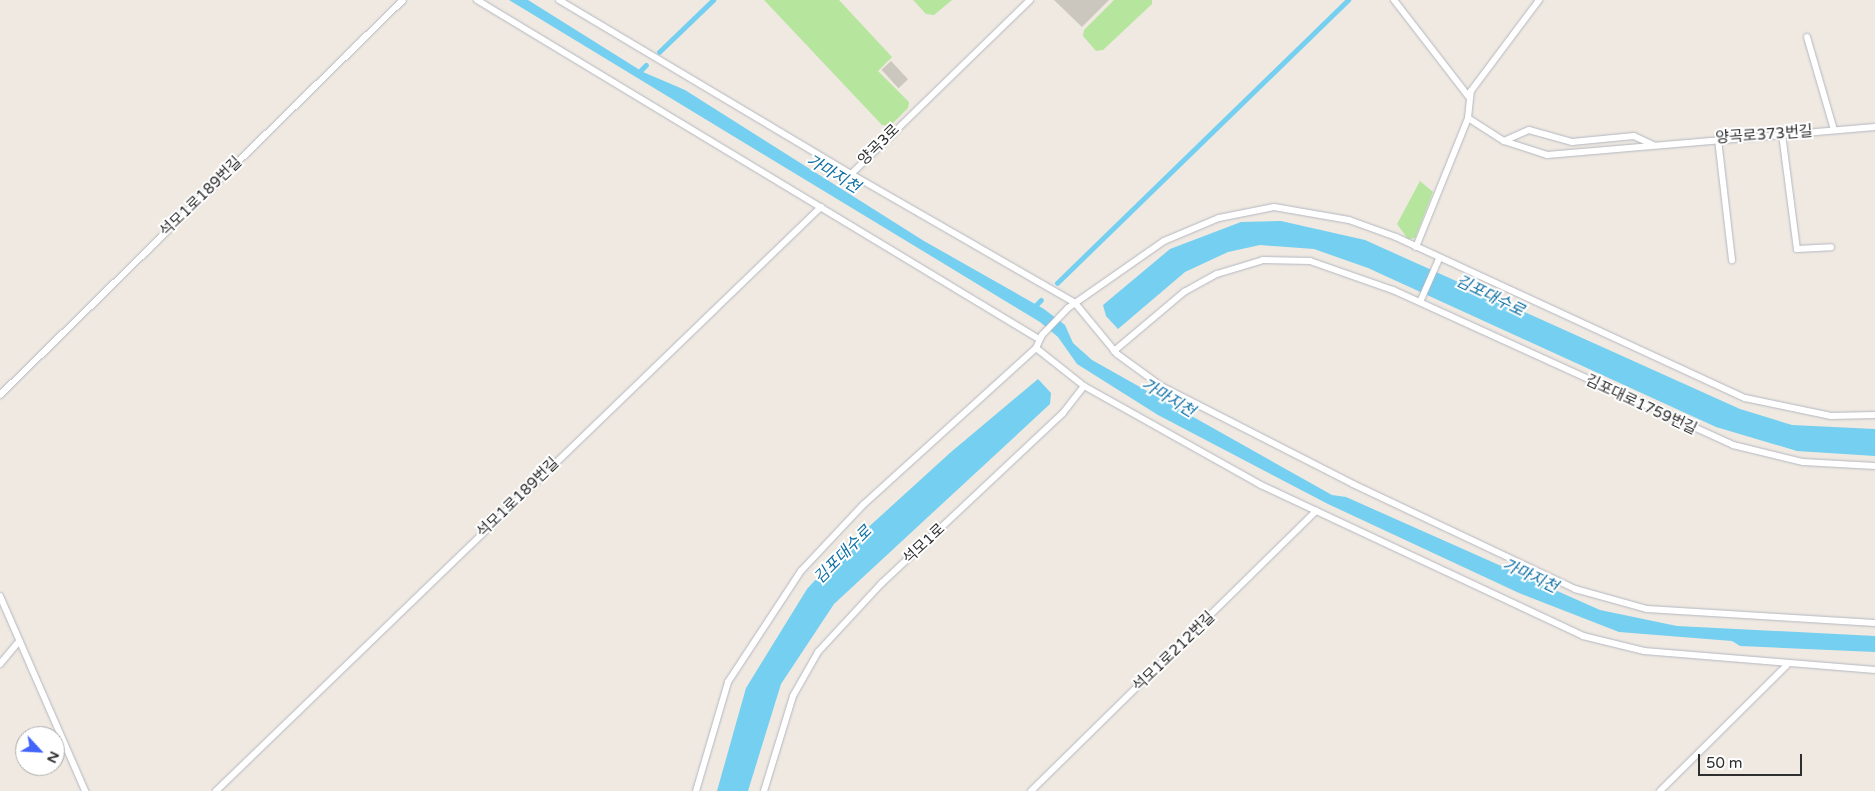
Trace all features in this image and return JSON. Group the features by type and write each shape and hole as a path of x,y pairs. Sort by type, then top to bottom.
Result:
{"lane":[{"name":"석모1로189번길","path":"0,395 402,0"},
{"path":"477,0 1041,337"},
{"path":"559,0 851,174"},
{"name":"양곡3로","path":"1030,0 851,174 1075,303"},
{"path":"1394,0 1469,97"},
{"path":"1416,247 1468,118 1469,97 1539,0"},
{"path":"1807,37 1834,130"},
{"name":"양곡로373번길","path":"1468,118 1504,141 1547,155 1875,127"},
{"name":"양곡로373번길","path":"1504,141 1529,130 1572,142 1634,136 1653,145"},
{"path":"1782,134 1797,249 1831,247"},
{"path":"1718,139 1732,260"},
{"name":"석모1로189번길","path":"216,791 821,207"},
{"path":"696,791 728,682 801,571 868,500 1036,348 1041,337 1068,308 1164,241 1243,210 1274,207 1318,212 1380,230 1416,247 1438,262 1746,398 1831,416 1875,415"},
{"name":"김포대로1759번길","path":"1114,351 1200,282 1263,260 1324,264 1421,299 1733,445 1803,462 1875,466"},
{"path":"1421,299 1438,262"},
{"path":"1075,303 1114,351 1141,373 1204,410 1597,598 1648,609 1875,623"},
{"path":"1036,348 1084,386 1175,441 1316,511 1583,636 1644,651 1787,665 1875,670"},
{"name":"석모1로","path":"764,791 792,696 818,652 882,584 1063,413 1084,386"},
{"name":"석모1로212번길","path":"1030,791 1316,511"},
{"path":"0,596 85,791"},
{"path":"0,664 19,640"},
{"path":"1660,791 1787,665"}],"green space":[{"path":"764,0 839,0 892,57 878,71 909,102 908,108 890,126 882,125"},
{"path":"913,0 952,0 934,15 926,14"},
{"path":"1114,0 1152,0 1152,4 1103,50 1096,51 1083,36 1084,30"},
{"path":"1420,181 1433,192 1415,238 1408,239 1397,224"}],"water":[{"path":"509,0 528,0 643,72 685,90 924,241 1044,309 1065,325 1073,343 1092,360 1332,495 1346,497 1600,610 1677,626 1875,636 1875,652 1740,646 1732,641 1619,632 1519,593 1328,504 1158,415 1077,364 1058,337 1040,322"},
{"path":"1281,221 1365,240 1740,409 1792,425 1875,429 1875,456 1797,451 1716,427 1368,268 1314,249 1260,245 1228,252 1185,272 1118,329 1106,316 1103,305 1170,249 1241,222"},
{"name":"김포대수로","path":"1038,379 1051,393 1050,404 834,604 781,684 748,791 717,791 746,688 807,589 840,553 951,452"}],"building":[{"path":"1054,0 1109,0 1082,27"},
{"path":"891,61 908,79 899,88 881,70"}],"waterway":[{"path":"659,52 713,0"},
{"path":"1057,283 1348,0"},
{"name":"가마지천","path":"638,73 646,65"},
{"path":"1033,308 1041,300"}]}
